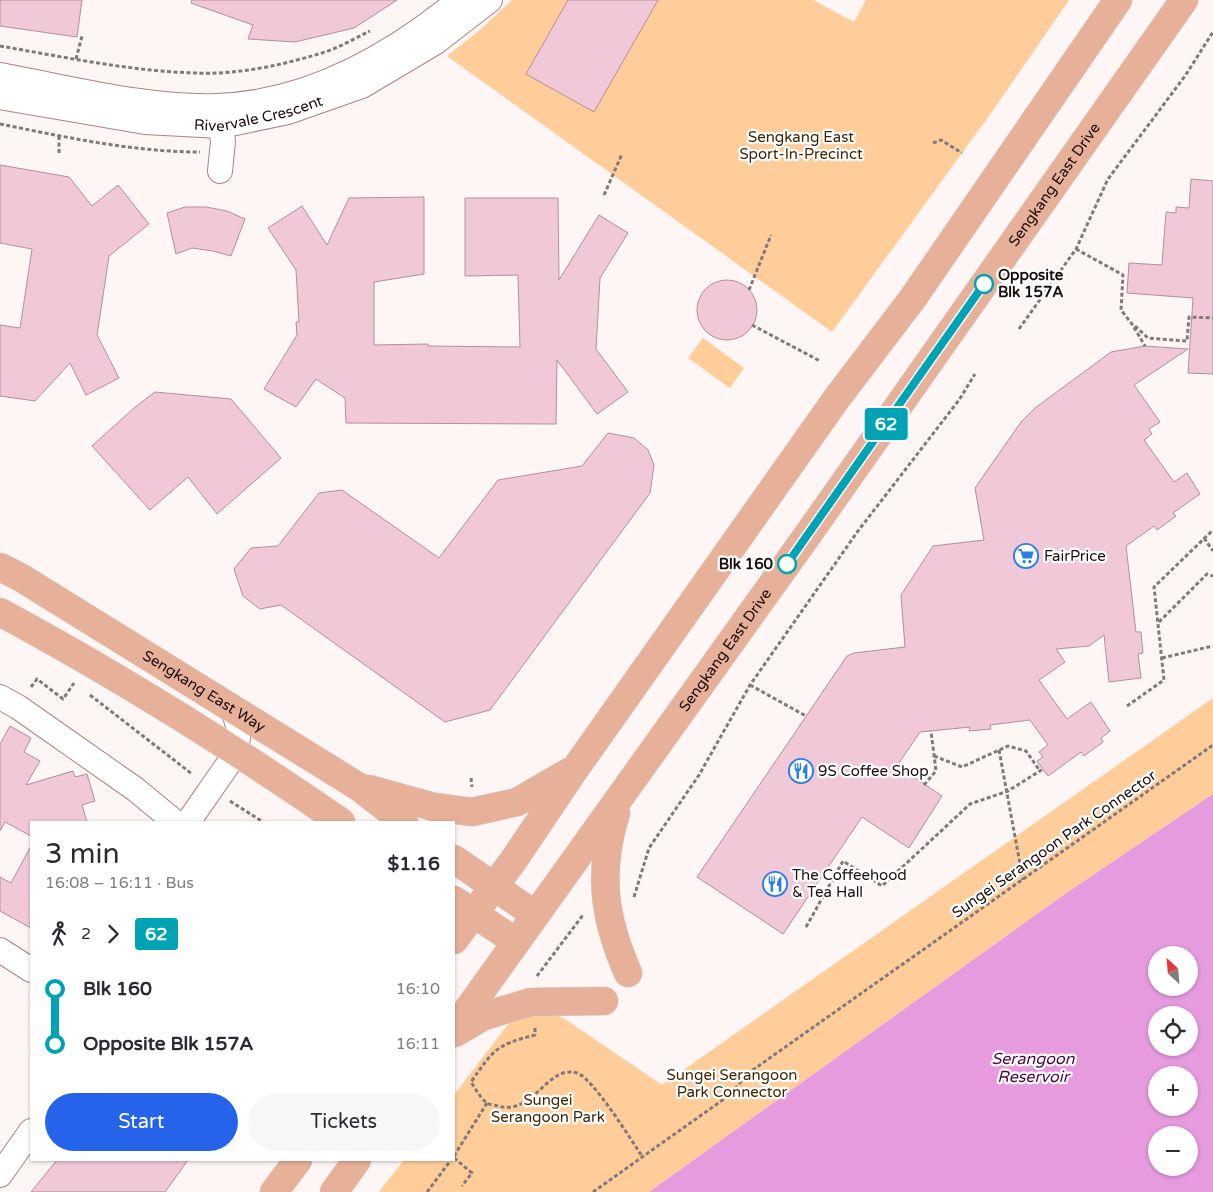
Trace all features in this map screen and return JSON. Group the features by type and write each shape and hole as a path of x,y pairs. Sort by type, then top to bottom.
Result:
{"main road":[{"path":"455,937 464,906 494,887 837,398 913,298 1118,0"},
{"name":"Sengkang East Drive","path":"455,1028 534,914 809,533 1184,0"},
{"name":"Sengkang East Way","path":"0,567 20,577 359,787 403,821"},
{"path":"0,612 91,663 236,753 339,821"},
{"path":"359,787 434,807 472,812 517,802 575,769"},
{"path":"622,792 607,844 604,880 615,943 628,973"},
{"path":"455,860 534,914"},
{"path":"464,906 516,942"},
{"path":"455,1032 484,1016 531,1002 604,1001"},
{"path":"274,1192 297,1161"},
{"path":"334,1192 356,1161"}],"street":[{"name":"Rivervale Crescent","path":"0,75 126,108 145,122 288,112 420,32 459,0"},
{"name":"Rivervale Crescent","path":"327,89 362,86 436,42 490,0"},
{"name":"Rivervale Crescent","path":"0,98 126,108"},
{"path":"219,116 223,141 220,171"},
{"path":"0,697 18,707 135,789 174,821"},
{"path":"189,821 236,753 240,729 233,709"},
{"path":"0,950 30,969"},
{"path":"0,1175 30,1132"}],"path":[{"path":"0,46 113,65 188,73 228,72 267,67 324,52 375,28"},
{"path":"1019,329 1076,249 1108,179 1185,76 1213,32"},
{"path":"76,59 82,36"},
{"path":"59,136 59,153"},
{"path":"933,143 941,140 962,153"},
{"path":"604,195 622,154"},
{"path":"749,290 771,235"},
{"path":"1076,249 1124,275 1121,310 1145,346"},
{"path":"1132,324 1148,338 1187,341 1189,317 1213,318"},
{"path":"752,325 820,361"},
{"path":"534,980 587,911 633,903 640,871 650,848 699,775 750,685 858,531 959,400 975,374"},
{"path":"1127,706 1164,680 1154,587 1213,530"},
{"path":"1204,538 1213,551"},
{"path":"1158,622 1206,574 1213,576"},
{"path":"1162,658 1213,646"},
{"path":"37,679 63,699 74,682 81,688"},
{"path":"750,685 806,716"},
{"path":"89,694 210,789 260,821"},
{"path":"924,785 936,771 932,732"},
{"name":"Sungei Serangoon Park Connector","path":"594,1192 731,1094 747,1074 1213,745"},
{"path":"806,927 843,860 882,886 970,804 1008,791 1041,770 1026,751 1008,746 962,767 934,756"},
{"path":"999,750 1023,880"},
{"path":"471,1082 487,1103 505,1108 517,1107 530,1100 555,1077 567,1072 576,1073 590,1082 642,1156"},
{"path":"455,1155 487,1103"},
{"path":"455,1160 472,1173 462,1186"},
{"path":"427,1192 451,1161"}],"green space":[{"name":"Sengkang East Sport-In-Precinct","path":"512,0 813,0 854,22 866,0 1069,0 994,109 832,332 447,56 481,29"},
{"path":"703,338 744,368 730,388 688,358"},
{"name":"Sungei Serangoon Park","path":"1213,698 1213,794 1065,894 649,1192 379,1192 403,1161 455,1161 455,1094 525,1002 565,1019 662,1085"}],"water":[{"name":"Serangoon Reservoir","path":"1213,794 1213,1192 649,1192 1065,894"}],"building":[{"path":"0,0 82,0 77,37 0,26"},
{"path":"192,0 397,0 354,28 295,42 248,39 253,25 191,3"},
{"path":"568,0 658,0 594,112 526,74"},
{"path":"0,165 69,177 92,206 118,185 149,224 109,256 97,335 119,378 86,395 70,363 35,401 0,396 0,325 20,328 32,249 0,243"},
{"path":"1191,179 1213,181 1213,374 1188,373 1193,298 1127,293 1129,263 1162,265 1166,212 1176,213 1176,207 1189,208"},
{"path":"424,197 424,274 374,282 374,345 428,344 428,346 520,347 518,275 465,276 465,198 558,198 559,280 599,215 628,233 600,278 596,349 628,392 597,414 557,360 556,424 346,423 345,398 316,379 296,407 264,389 297,335 296,322 299,322 296,270 268,228 302,206 327,245 349,198"},
{"path":"185,207 206,207 227,211 245,219 231,256 192,248 176,254 167,213"},
{"path":"727,280 743,285 748,289 752,294 757,310 752,326 748,331 743,335 727,340 711,335 706,331 702,326 697,310 702,294 706,289 711,285"},
{"path":"1145,346 1188,349 1134,385 1160,422 1149,429 1152,434 1144,440 1174,482 1187,473 1200,494 1173,513 1176,516 1157,530 1154,526 1126,546 1136,632 1141,632 1143,653 1138,654 1141,678 1109,682 1104,635 1089,646 1056,649 1065,662 1039,680 1067,719 1091,702 1110,731 1101,738 1103,742 1084,756 1081,752 1048,776 1037,761 1043,757 1039,752 1048,745 1030,720 990,725 991,729 969,731 970,727 920,732 897,766 942,796 909,848 862,817 783,934 697,877 847,656 854,653 905,647 901,595 933,546 984,540 975,488 1021,422 1035,408 1111,352"},
{"path":"155,392 231,399 281,458 217,514 188,477 150,510 92,446 134,408"},
{"path":"608,433 634,438 648,450 654,465 650,493 490,710 445,722 281,605 260,609 243,596 234,569 251,548 278,546 319,493 342,490 439,558 498,480 582,466"},
{"path":"10,726 31,738 24,752 40,761 26,785 73,771 75,777 87,774 95,801 82,805 87,821 30,821 30,835 5,822 0,831 0,744"},
{"path":"30,848 30,927 0,911 0,877 11,883"},
{"path":"56,1161 187,1161 165,1192 31,1192"}],"bus line":[{"name":"62","path":"787,564 984,284"}],"place":[{"name":"Opposite Blk 157A","path":"984,284"},
{"name":"FairPrice","path":"1026,556"},
{"name":"Blk 160","path":"787,564"},
{"name":"9S Coffee Shop","path":"801,771"},
{"name":"The Coffeehood & Tea Hall","path":"775,884"}]}
